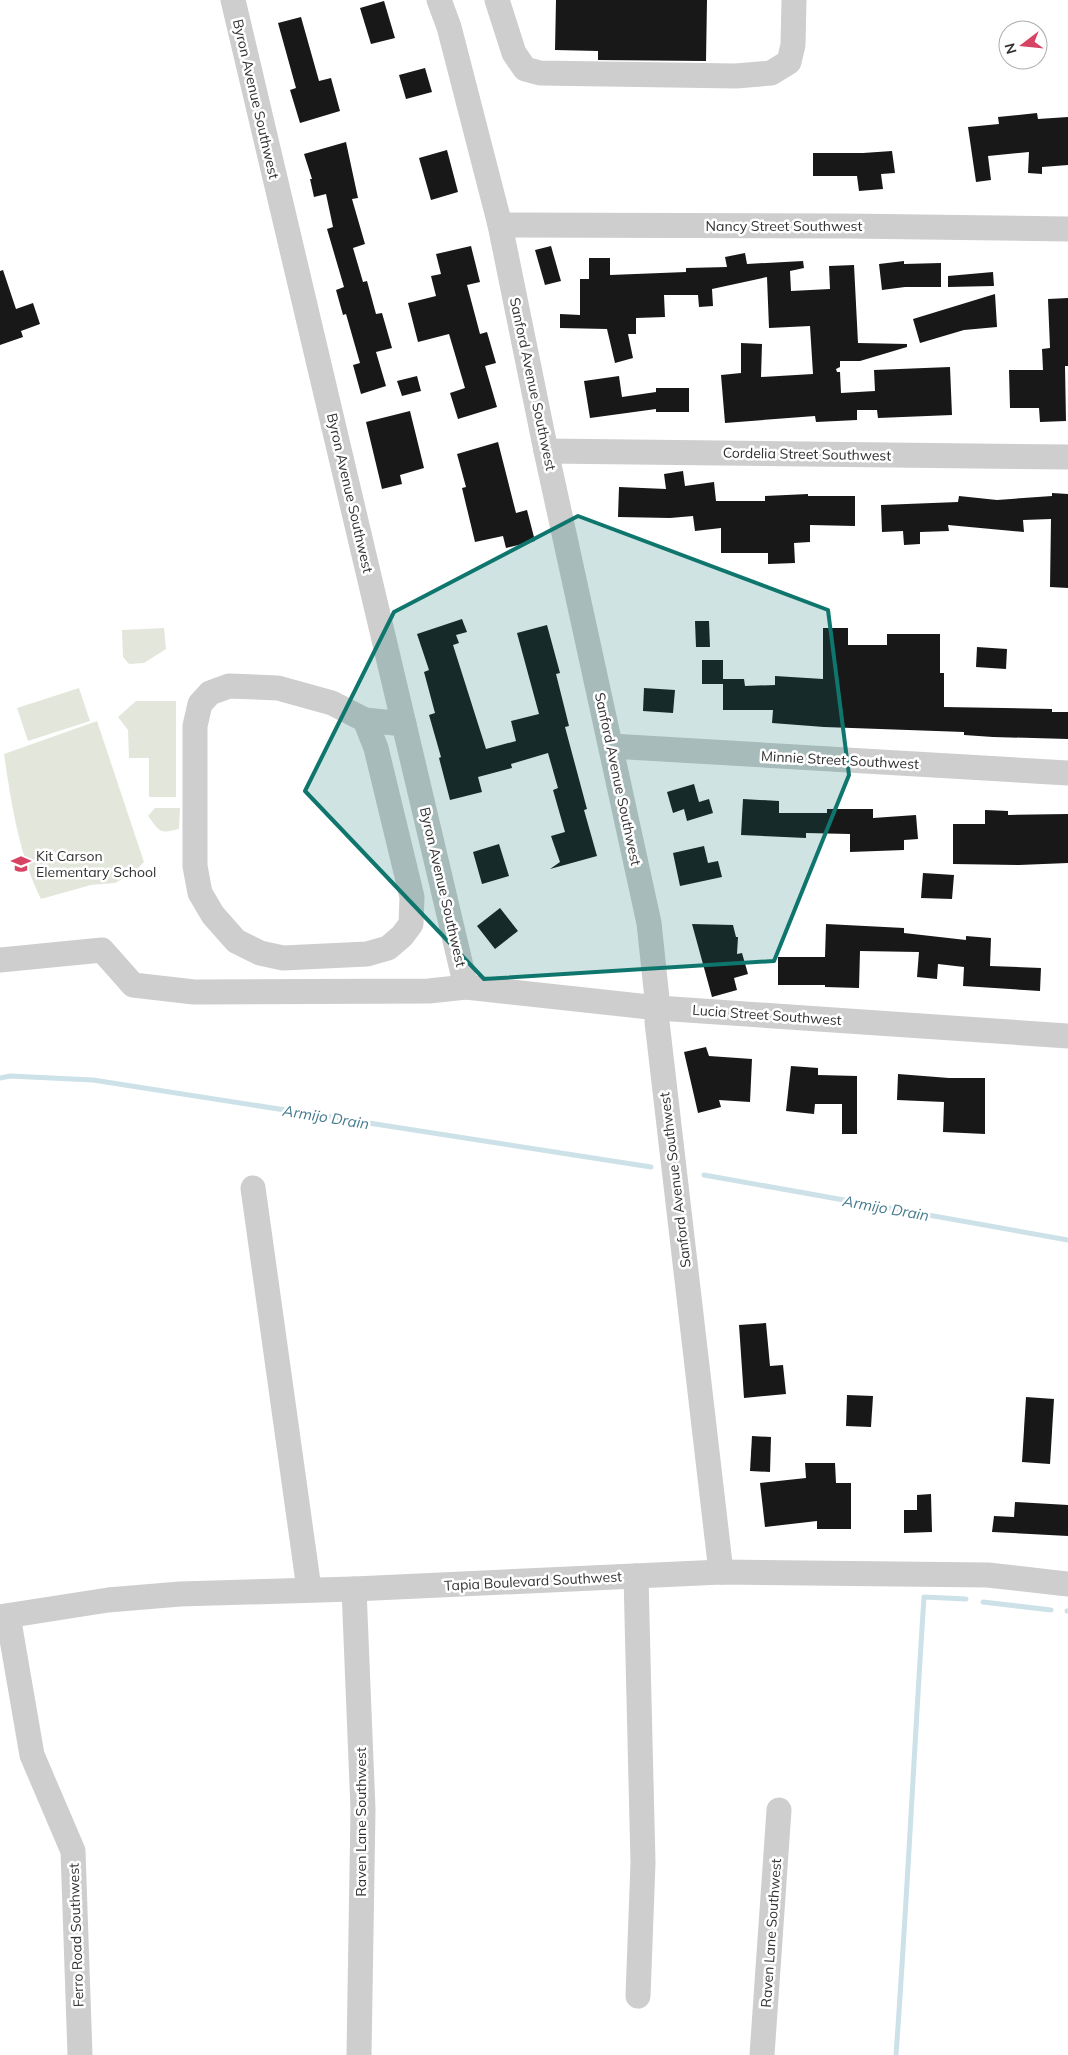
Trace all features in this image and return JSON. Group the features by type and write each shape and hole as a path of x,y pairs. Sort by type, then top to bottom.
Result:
{"street":[{"name":"Byron Avenue Southwest","path":"233,0 466,987"},
{"name":"Sanford Avenue Southwest","path":"439,0 449,27 500,225 546,451 649,923 658,1008 657,1022 721,1572"},
{"path":"497,0 514,54 525,69 540,73 736,76 770,73 789,62 792,45 794,0"},
{"name":"Nancy Street Southwest","path":"500,225 1068,229"},
{"name":"Cordelia Street Southwest","path":"546,451 1068,457"},
{"path":"365,720 376,748 412,897 411,924 402,936 388,948 367,954 283,958 260,953 236,941 213,915 200,893 195,866 194,726 200,704 210,693 229,686 278,688 332,703 365,720 404,724"},
{"name":"Minnie Street Southwest","path":"611,746 1068,773"},
{"name":"Lucia Street Southwest","path":"0,960 102,950 133,985 194,992 429,991 466,987 658,1008 1068,1036"},
{"path":"253,1188 309,1590"},
{"name":"Tapia Boulevard Southwest","path":"4,1617 108,1600 180,1594 354,1589 721,1572 988,1576 1068,1584"},
{"path":"636,1576 643,1863 638,1996"},
{"name":"Raven Lane Southwest","path":"354,1589 363,1809 359,2055"},
{"name":"Ferro Road Southwest","path":"4,1617 32,1755 73,1851 80,2055"},
{"name":"Raven Lane Southwest","path":"762,2055 779,1810"}],"highlighted area":[{"path":"578,516 828,610 849,775 774,961 484,979 305,791 394,612"}],"shaded area":[{"path":"164,628 166,649 144,663 129,664 123,657 122,630"},
{"path":"79,688 90,721 28,741 17,708"},
{"path":"136,701 176,701 176,797 149,797 149,758 129,758 128,730 118,717"},
{"path":"97,721 144,862 133,873 115,883 91,885 41,899 21,846 4,754"},
{"path":"155,808 180,808 179,829 160,830 148,816"}],"building":[{"path":"556,0 707,0 706,61 598,60 598,51 555,50"},
{"path":"384,1 395,38 371,44 360,8"},
{"path":"301,17 319,81 331,78 340,111 300,123 290,90 296,88 278,23"},
{"path":"425,68 432,92 406,99 399,75"},
{"path":"1037,113 1038,119 1068,117 1068,165 1042,167 1042,174 1028,173 1029,152 988,156 991,180 976,182 968,127 999,124 998,117"},
{"path":"346,142 358,198 352,199 365,244 353,248 363,282 367,281 376,314 382,313 392,348 376,352 386,386 361,394 353,365 360,363 346,314 343,315 336,290 344,287 327,229 333,227 326,194 314,197 310,179 312,179 304,154"},
{"path":"447,150 458,192 431,200 419,158"},
{"path":"892,151 895,173 881,174 883,189 859,191 857,176 813,176 813,153"},
{"path":"471,246 480,282 467,285 480,334 487,332 496,363 485,366 497,407 458,419 450,393 465,388 449,334 418,342 408,303 436,296 431,276 441,274 436,254"},
{"path":"551,246 561,281 545,285 535,250"},
{"path":"745,253 747,264 803,261 804,268 790,271 791,291 830,289 829,266 854,265 858,343 907,344 907,347 860,361 840,361 840,367 836,369 837,372 840,372 841,393 875,391 874,370 950,367 952,415 878,418 877,410 857,410 857,420 816,422 815,416 725,423 721,375 741,373 741,343 762,344 761,377 813,374 810,326 769,328 767,277 712,289 713,306 699,307 698,295 664,295 665,317 636,318 636,334 628,334 633,358 615,363 607,329 560,328 560,314 580,315 580,279 589,279 589,258 610,258 610,275 686,272 686,268 727,267 725,257"},
{"path":"904,261 904,264 941,263 941,287 905,287 882,290 879,264"},
{"path":"3,270 16,309 33,303 40,324 21,331 23,337 0,345 0,271"},
{"path":"993,272 994,286 948,287 948,276"},
{"path":"995,294 997,327 964,330 920,343 913,319"},
{"path":"1068,298 1068,366 1065,366 1066,421 1040,422 1039,408 1010,408 1009,370 1043,370 1042,349 1050,348 1048,299"},
{"path":"417,376 421,391 402,396 397,381"},
{"path":"619,376 622,397 656,392 656,388 689,388 689,412 656,412 656,409 590,418 584,381"},
{"path":"410,411 424,468 400,475 402,484 382,489 366,422"},
{"path":"498,442 516,513 527,510 535,541 506,548 503,536 475,542 462,488 466,487 457,454"},
{"path":"683,471 685,486 714,482 716,501 765,501 765,496 808,494 808,496 855,496 855,526 810,525 810,542 794,543 795,563 768,564 768,553 721,553 721,528 695,531 693,516 670,518 618,517 619,487 666,489 664,474"},
{"path":"1052,493 1068,494 1068,588 1050,587 1051,519 1023,520 1024,532 948,525 949,531 920,532 920,544 904,545 903,531 882,532 881,505 958,502 959,496 997,500 1052,496"},
{"path":"462,619 467,632 456,635 459,643 453,645 486,749 516,741 511,721 539,714 517,633 547,625 560,673 556,674 569,726 565,727 587,809 584,810 597,856 550,869 560,862 551,836 565,832 553,790 558,788 548,753 511,764 512,768 478,777 482,792 450,800 439,758 441,757 429,715 435,713 424,672 429,670 417,634"},
{"path":"695,621 709,621 710,647 696,647"},
{"path":"823,628 848,628 848,645 887,645 887,634 940,634 940,673 944,673 944,707 1052,709 1052,712 1068,712 1068,739 993,737 964,735 964,732 824,727 772,723 773,710 723,710 723,684 702,684 702,660 723,660 723,679 744,679 745,686 775,685 775,676 823,679"},
{"path":"977,647 1007,649 1006,669 976,667"},
{"path":"644,688 675,690 673,713 643,711"},
{"path":"694,784 699,802 709,799 713,813 687,821 684,809 673,813 667,792"},
{"path":"743,799 779,801 779,813 827,813 827,809 873,809 873,818 916,815 918,839 904,840 904,850 850,852 850,834 806,833 806,838 741,835"},
{"path":"985,810 1008,811 1008,815 1068,814 1068,863 1019,865 953,864 953,824 985,824"},
{"path":"499,844 509,876 482,884 473,852"},
{"path":"704,846 708,863 718,861 722,877 680,886 673,853"},
{"path":"923,873 954,875 952,899 921,898"},
{"path":"500,908 518,931 495,949 477,926"},
{"path":"692,924 733,925 736,937 738,937 737,954 742,953 748,974 734,978 737,990 712,997"},
{"path":"826,924 904,928 904,933 966,940 966,936 991,938 990,966 1041,968 1040,991 963,986 964,967 938,964 937,979 917,977 919,952 860,951 859,988 825,987 825,985 778,985 778,957 825,957"},
{"path":"706,1047 709,1056 752,1059 750,1102 719,1100 721,1107 698,1113 684,1052"},
{"path":"791,1066 818,1068 818,1075 857,1076 857,1134 842,1134 842,1104 815,1104 814,1114 786,1111"},
{"path":"898,1074 949,1078 985,1078 985,1134 943,1132 944,1102 897,1100"},
{"path":"766,1323 770,1366 783,1365 786,1394 744,1398 739,1325"},
{"path":"847,1395 873,1396 871,1427 846,1426"},
{"path":"1026,1397 1054,1399 1050,1464 1022,1462"},
{"path":"752,1436 771,1437 770,1472 750,1471"},
{"path":"805,1463 835,1463 836,1483 851,1483 851,1529 817,1529 817,1521 765,1527 760,1483 806,1478"},
{"path":"931,1494 932,1532 904,1533 904,1510 917,1510 917,1495"},
{"path":"1015,1502 1068,1505 1068,1536 992,1532 994,1516 1014,1517"}],"waterway":[{"name":"Armijo Drain","path":"0,1078 10,1076 93,1080 651,1167"},
{"name":"Armijo Drain","path":"704,1175 1068,1240"},
{"path":"896,2055 924,1597 966,1599"},
{"path":"983,1602 1051,1610"}],"place":[{"name":"Kit Carson Elementary School","path":"21,864"}]}
